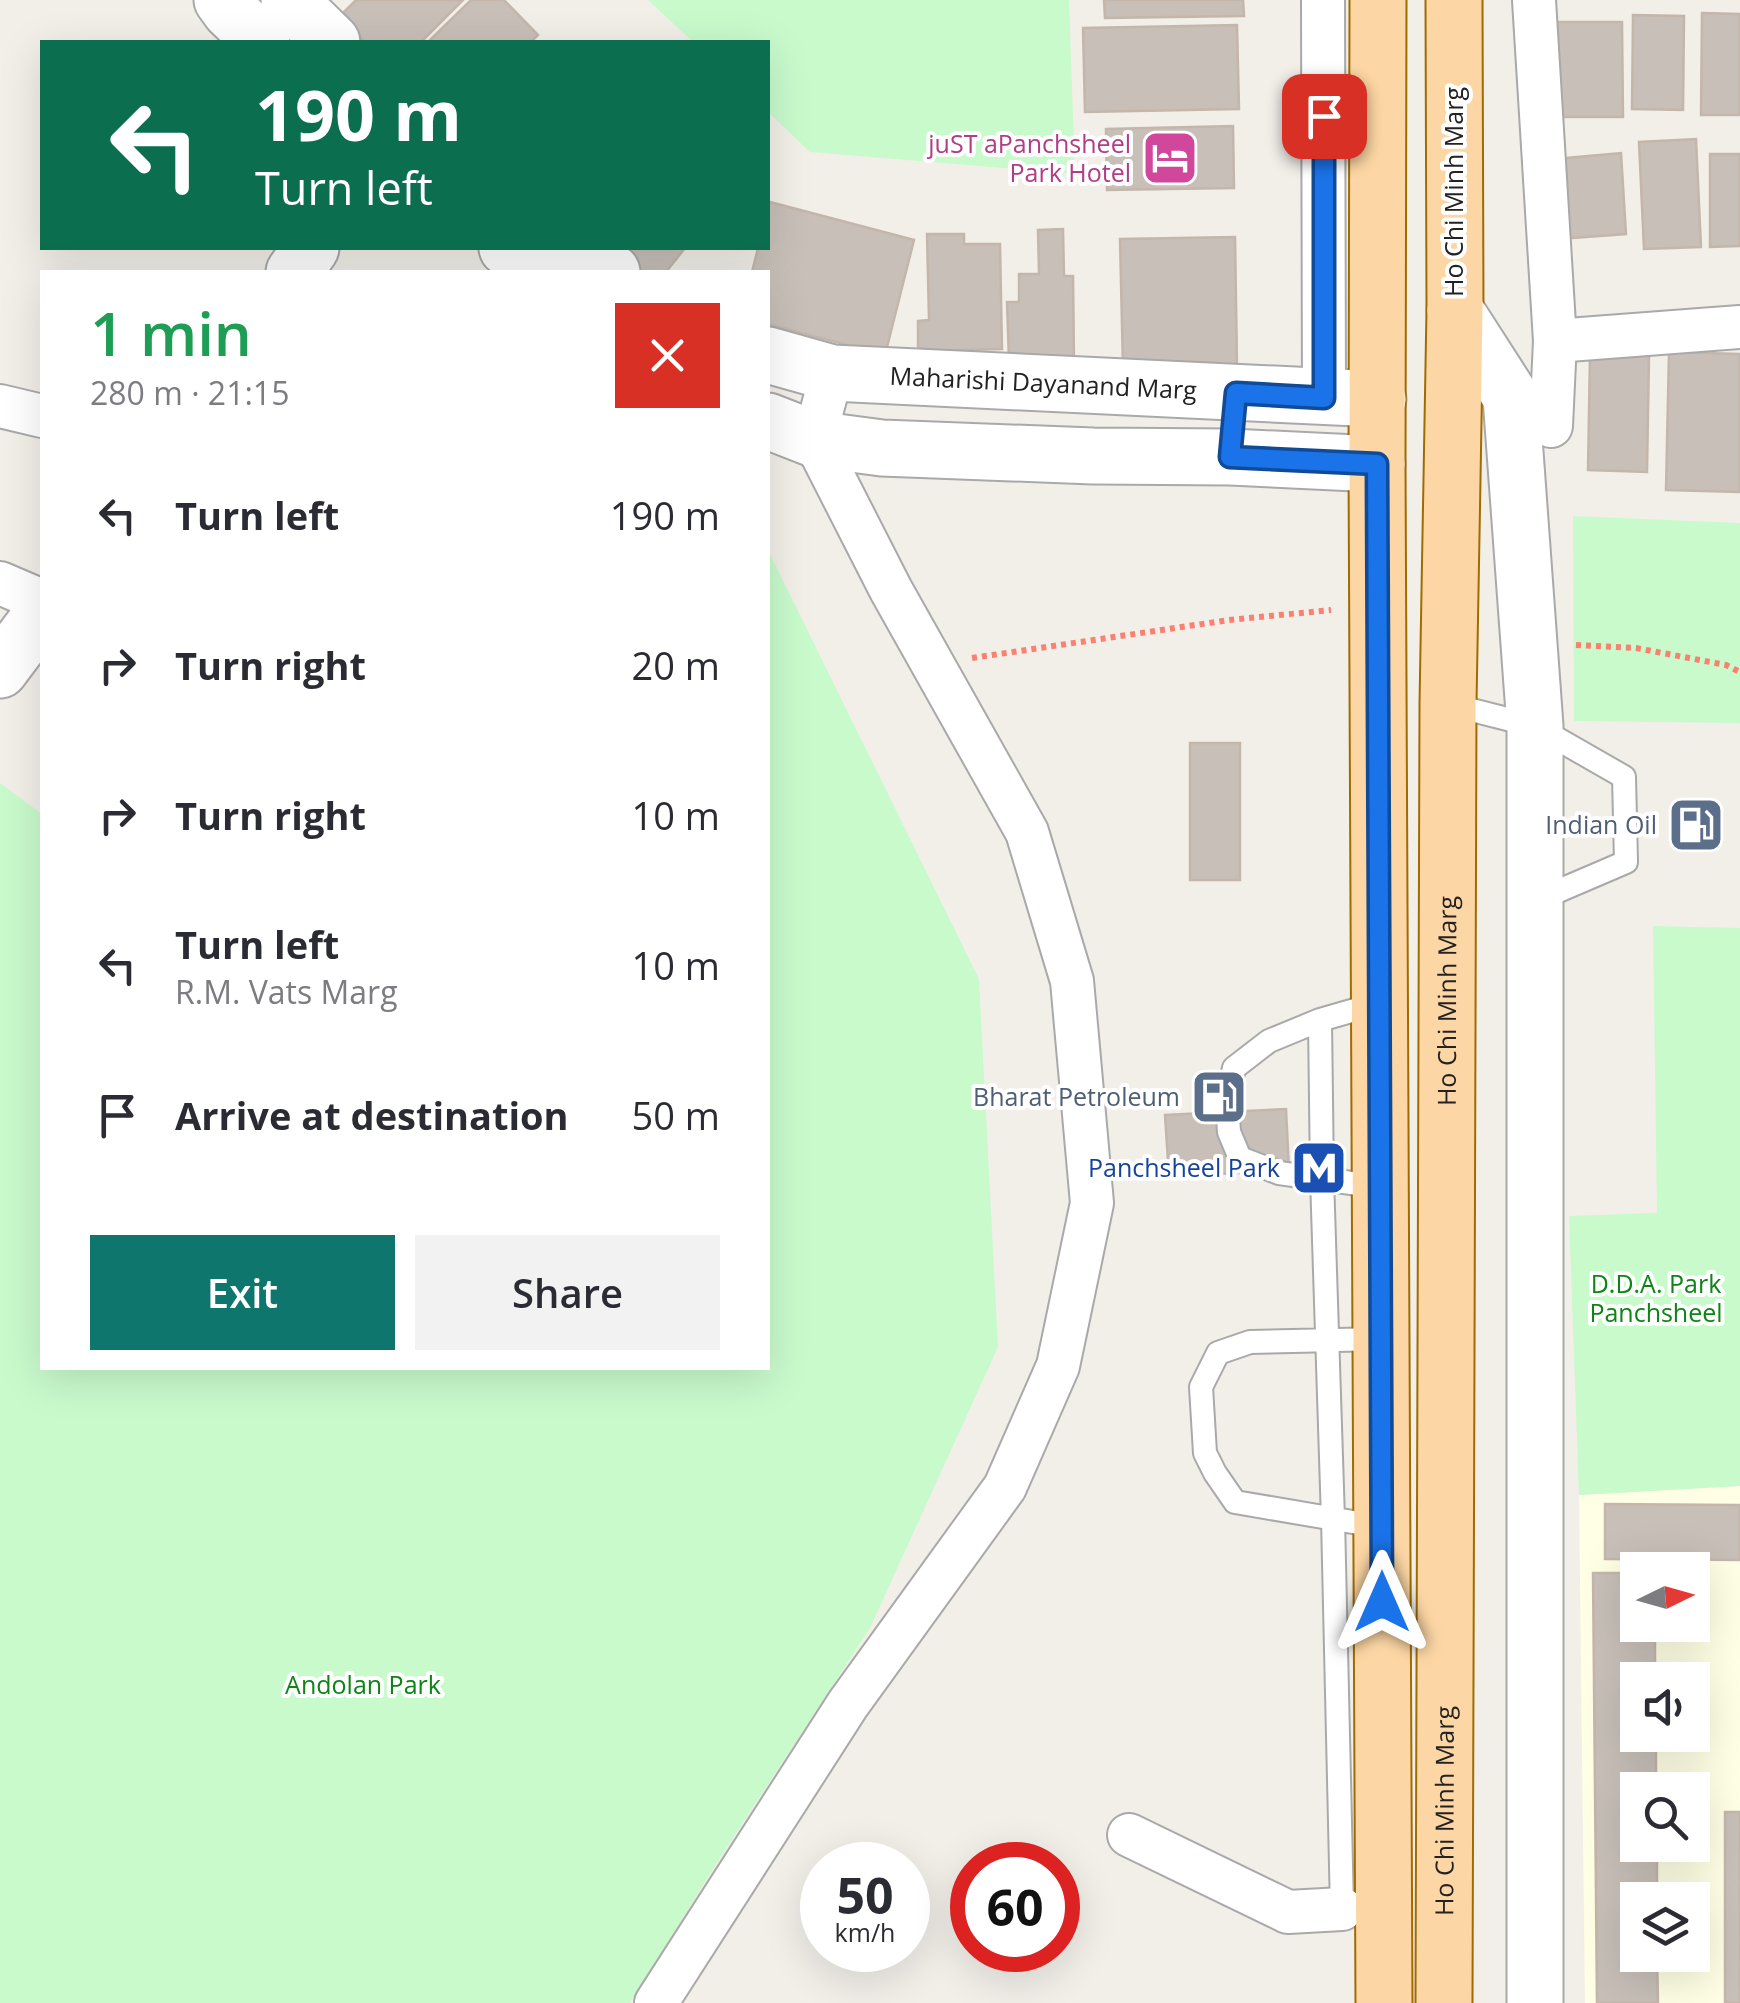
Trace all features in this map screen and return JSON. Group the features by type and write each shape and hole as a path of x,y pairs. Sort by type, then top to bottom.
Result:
{"main road":[{"path":"1378,0 1381,1339 1357,1523 1363,1907 1384,2003"},
{"name":"Ho Chi Minh Marg","path":"1444,2003 1454,0"}],"street":[{"path":"222,0 260,40"},
{"path":"290,0 330,40"},
{"path":"1322,0 1324,398"},
{"path":"1534,0 1556,342 1551,426"},
{"path":"509,250 538,270"},
{"path":"582,250 609,270"},
{"path":"1455,310 1511,397 1535,726 1534,2003"},
{"path":"1556,342 1740,327"},
{"name":"Maharishi Dayanand Marg","path":"770,356 832,373 1378,399"},
{"path":"791,430 832,373"},
{"path":"1093,456 1097,386"},
{"path":"1230,457 1236,393"},
{"path":"0,406 40,416"},
{"path":"791,430 882,448 1377,464"},
{"path":"656,2003 848,1704 1004,1486 1058,1366 1092,1202 1072,981 1027,832 891,590 791,430"},
{"path":"0,583 40,600"},
{"path":"1,666 40,617"},
{"path":"1129,1834 1288,1912 1363,1907"}],"lane":[{"path":"1448,704 1535,726 1624,777 1626,862 1536,901"},
{"path":"1379,1002 1269,1041 1234,1068 1227,1101 1230,1132 1240,1158 1279,1173 1380,1187"},
{"path":"1320,1020 1327,1340 1357,1523 1236,1502 1214,1474 1205,1453 1201,1387 1218,1353 1250,1342 1327,1340 1381,1339"}],"path":[{"path":"933,664 1229,620 1378,606"},
{"path":"1574,645 1636,648 1726,665 1740,672"}],"shaded area":[{"path":"1740,1486 1740,2003 1585,2003 1579,1495"}],"green space":[{"path":"648,0 1069,0 1075,174 810,152 770,114 770,40 691,40"},
{"path":"1573,516 1740,523 1740,723 1574,721"},
{"name":"Andolan Park","path":"770,554 979,979 998,1347 870,1628 630,2003 0,2003 0,783 40,813 40,1370 770,1370"},
{"name":"D.D.A. Park Panchsheel","path":"1653,926 1740,928 1740,1486 1579,1495 1569,1216 1657,1213"}],"building":[{"path":"356,0 463,0 423,40 363,40 339,17"},
{"path":"471,0 504,0 538,35 533,40 430,40"},
{"path":"1104,0 1243,0 1244,16 1105,18"},
{"path":"1702,13 1740,14 1740,115 1701,115"},
{"path":"1633,15 1684,16 1683,110 1632,109"},
{"path":"1550,22 1622,22 1623,117 1550,117"},
{"path":"1237,25 1239,109 1085,112 1083,28"},
{"name":"juST aPanchsheel Park Hotel","path":"1233,126 1234,188 1107,190 1106,129"},
{"path":"1696,139 1701,247 1644,249 1639,142"},
{"path":"1621,153 1626,234 1560,239 1555,159"},
{"path":"1710,154 1740,154 1740,246 1710,247"},
{"path":"770,202 914,240 885,355 770,325 770,270 752,270 758,250 770,250"},
{"path":"1063,229 1064,276 1073,276 1074,360 1009,361 1007,302 1019,302 1019,274 1039,274 1038,230"},
{"path":"927,234 964,234 964,244 1000,244 1002,349 918,351 918,321 929,320"},
{"path":"1235,237 1237,366 1123,368 1120,239"},
{"path":"608,250 683,250 668,270 634,270"},
{"path":"1669,352 1740,354 1740,492 1666,490"},
{"path":"1590,355 1649,355 1647,472 1588,470"},
{"path":"1190,743 1240,743 1240,880 1190,880"},
{"path":"1286,1109 1289,1170 1169,1177 1165,1115"},
{"path":"1605,1504 1740,1505 1740,1560 1710,1560 1710,1552 1620,1552 1620,1559 1605,1559"},
{"path":"1593,1573 1620,1573 1620,1642 1655,1642 1655,1662 1620,1662 1620,1752 1656,1752 1656,1772 1620,1772 1620,1862 1657,1862 1657,1882 1620,1882 1620,1972 1657,1972 1658,2003 1597,2003"},
{"path":"1725,1812 1740,1812 1740,2003 1725,2003"}],"place":[{"name":"juST aPanchsheel Park Hotel","path":"1170,158"},
{"name":"Indian Oil","path":"1696,825"},
{"name":"Bharat Petroleum","path":"1219,1097"},
{"name":"Panchsheel Park","path":"1319,1168"}],"route":[{"path":"1324,116 1324,398 1236,393 1230,457 1377,464 1382,1602"}]}
